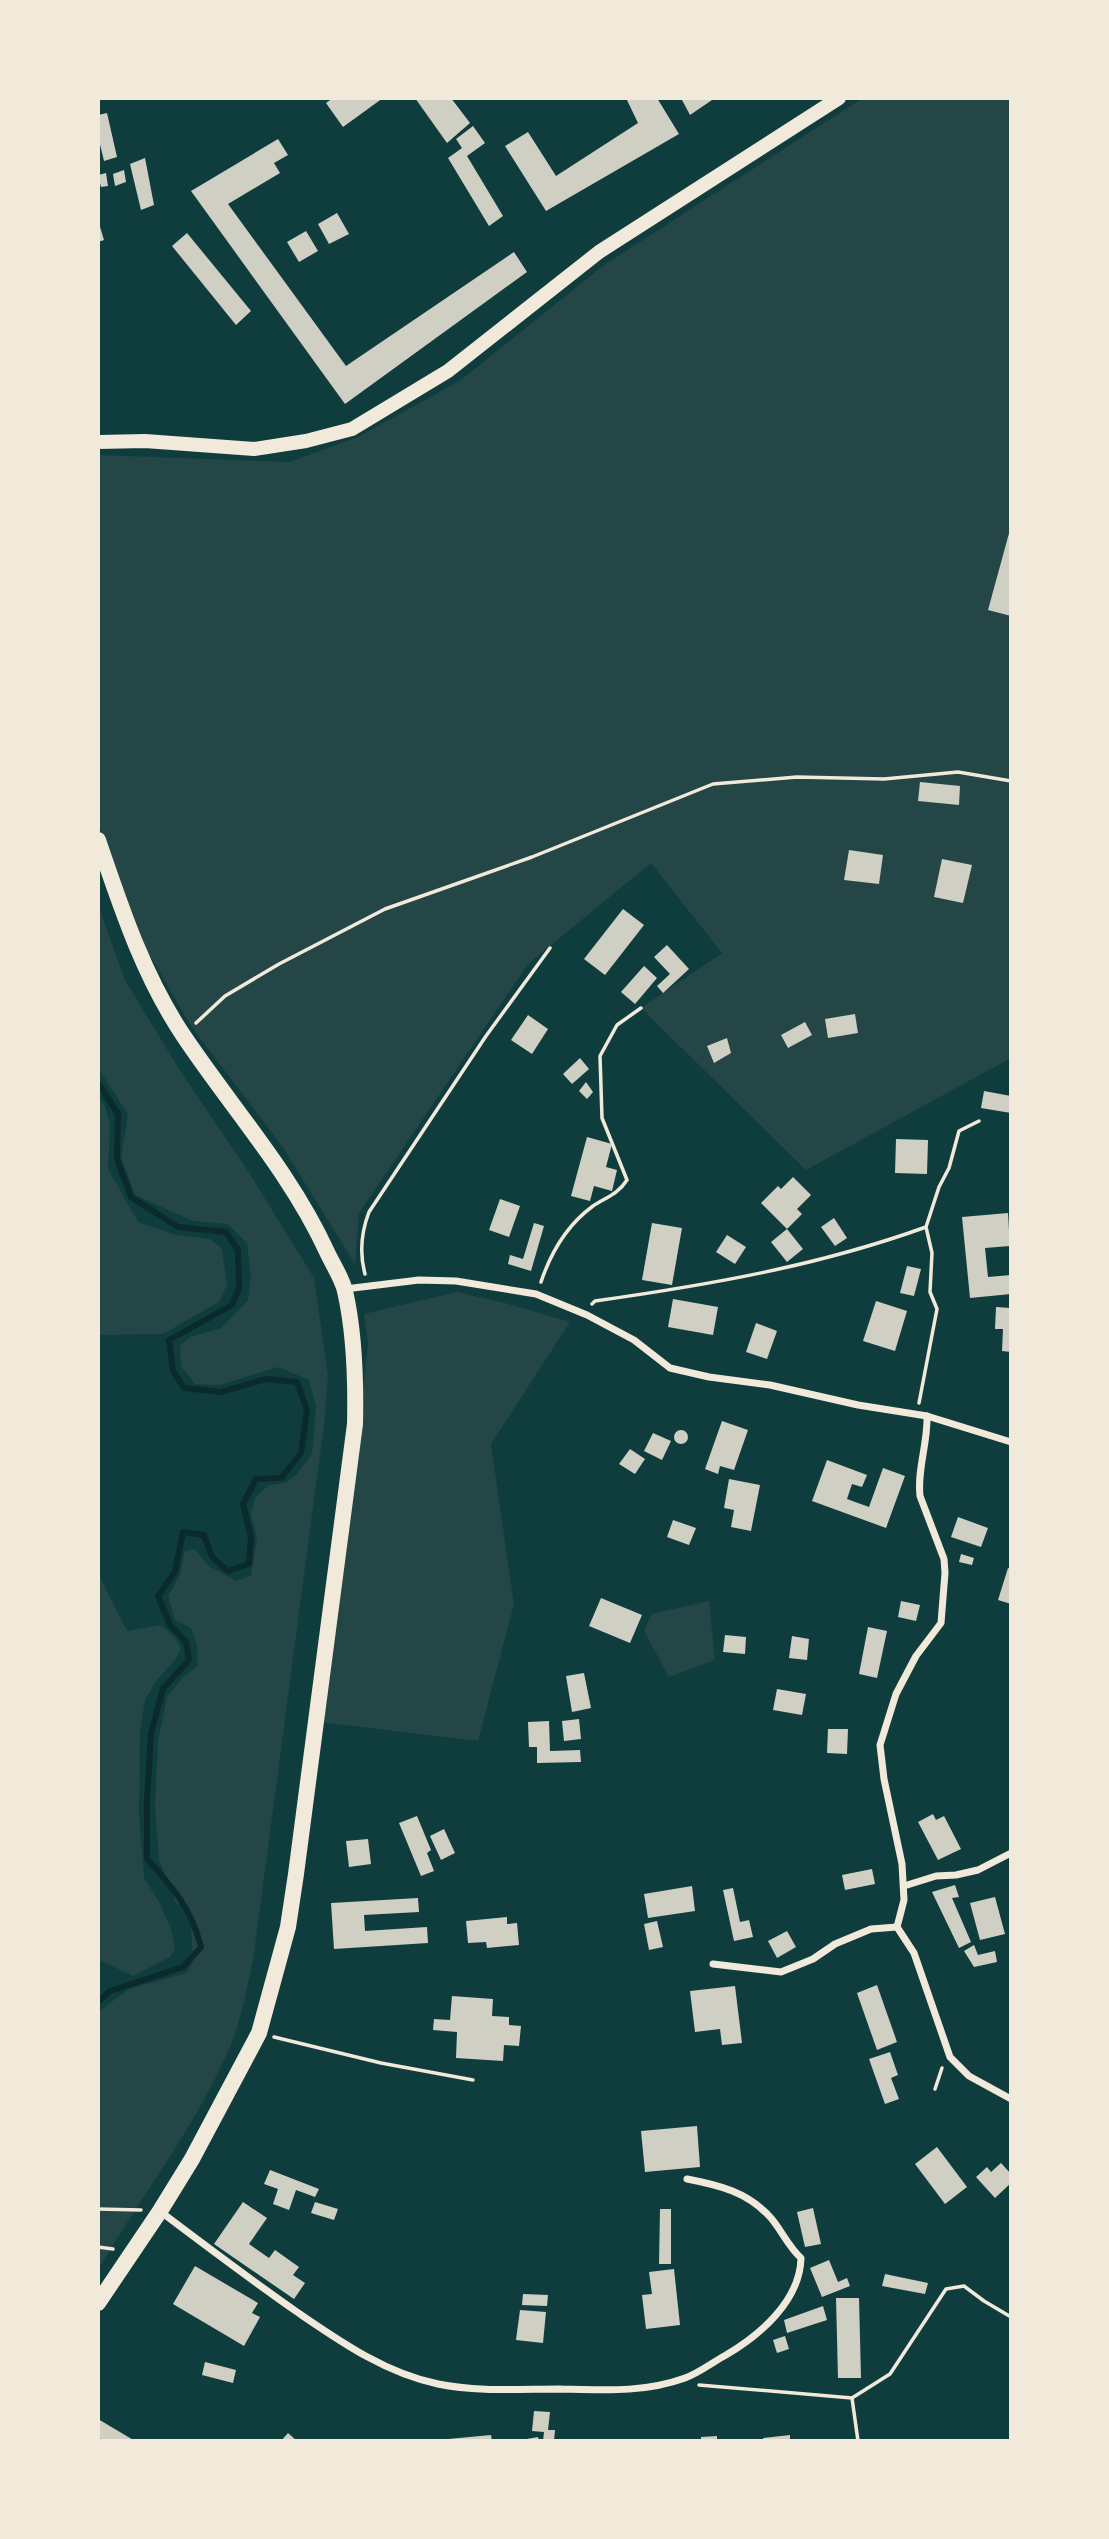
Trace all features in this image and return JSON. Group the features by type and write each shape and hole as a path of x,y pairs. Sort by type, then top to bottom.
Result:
{"highway":[{"path":"98,840 127,923 151,979 181,1033 316,1228 344,1289 356,1371 355,1424 288,1927 258,2034 192,2159 98,2303"}],"main road":[{"path":"98,442 145,441 254,449 306,442 352,429 448,371 599,252 839,98"}],"street":[{"path":"344,1289 419,1280 456,1281 536,1294 587,1315 634,1340 670,1368 927,1416 1011,1442"},
{"path":"927,1416 928,1430 918,1485 945,1565 942,1623 916,1657 896,1694 880,1745 884,1779 902,1864 904,1900 897,1927 914,1953 947,2052 969,2076 1011,2099"},
{"path":"904,1886 936,1876 978,1870 1011,1853"},
{"path":"713,1964 781,1972 871,1929 897,1927"},
{"path":"160,2211 345,2346 379,2363 436,2384 464,2388 623,2390 657,2386 688,2377 750,2341 762,2330 792,2291 800,2271 801,2258 789,2246 771,2218 746,2196 723,2186 687,2179"}],"path":[{"path":"181,1033 201,1020 225,996 279,964 385,909 532,857 713,785 797,777 884,779 958,772 1011,781"},
{"path":"368,1286 360,1256 369,1212 486,1036 550,948"},
{"path":"536,1294 548,1262 565,1233 593,1207 620,1191 627,1180 602,1118 600,1056 617,1025 641,1008"},
{"path":"927,1416 919,1407 937,1308 930,1292 932,1253 926,1227 939,1187 949,1168 959,1131 979,1121"},
{"path":"587,1315 590,1305 595,1301 783,1270 887,1241 926,1227"},
{"path":"258,2034 382,2063 472,2080"},
{"path":"936,2090 947,2052"},
{"path":"98,2209 160,2211"},
{"path":"688,2377 701,2386 852,2398 890,2374 946,2288 964,2286 1011,2317"},
{"path":"852,2398 858,2441"}],"shaded area":[{"path":"863,98 1011,98 1011,1058 806,1170 641,1008 722,953 651,863 528,964 359,1213 355,1264 284,1149 191,1026 146,949 98,822 98,455 290,462 358,437 461,380 604,265"},
{"path":"98,905 125,980 314,1278 328,1375 324,1424 253,1961 240,2017 229,2049 200,2106 98,2270 98,2012 129,1989 186,1973 193,1961 190,1909 176,1903 159,1860 155,1805 158,1741 167,1697 184,1676 198,1666 197,1645 191,1628 175,1620 168,1596 180,1575 185,1551 194,1549 209,1566 236,1581 251,1576 257,1537 251,1516 255,1498 269,1485 285,1483 296,1475 312,1454 316,1407 309,1380 278,1367 220,1385 195,1384 181,1366 180,1346 190,1337 221,1328 248,1300 251,1277 247,1243 228,1224 193,1221 135,1195 121,1157 128,1114 98,1068"},
{"path":"98,1097 105,1106 110,1125 108,1169 138,1222 176,1235 210,1239 222,1249 227,1285 219,1302 163,1334 98,1335"},
{"path":"457,1292 570,1322 491,1444 514,1604 478,1741 319,1722 338,1618 368,1343 364,1314"},
{"path":"98,1573 127,1631 161,1625 176,1639 181,1649 145,1700 140,1732 139,1812 144,1878 171,1929 175,1949 170,1957 133,1976 98,1959"},
{"path":"709,1601 715,1660 669,1677 644,1631 652,1614"}],"building":[{"path":"333,98 383,98 343,127 326,103"},
{"path":"415,98 451,98 470,123 447,143"},
{"path":"626,98 657,98 679,134 546,211 505,146 528,132 556,176 638,123"},
{"path":"681,98 715,98 690,115"},
{"path":"107,113 117,157 104,161 98,136 98,115"},
{"path":"473,126 485,143 467,156 503,216 489,226 448,158 462,148 456,139"},
{"path":"278,139 288,155 274,163 280,173 228,204 346,366 514,252 527,272 345,404 191,191"},
{"path":"145,158 154,205 141,210 130,164"},
{"path":"124,170 126,182 115,186 113,174"},
{"path":"106,173 108,186 101,187 98,175"},
{"path":"337,213 349,234 329,244 318,224"},
{"path":"98,220 104,240 98,242"},
{"path":"306,231 318,251 299,262 287,242"},
{"path":"187,233 251,311 236,325 172,246"},
{"path":"1011,526 1011,616 988,610"},
{"path":"920,782 960,786 959,805 918,801"},
{"path":"849,850 883,855 879,884 844,880"},
{"path":"942,859 972,865 963,903 934,897"},
{"path":"623,909 644,925 605,975 584,959"},
{"path":"667,945 689,969 663,993 657,986 670,974 654,957"},
{"path":"644,966 657,978 635,1004 621,992"},
{"path":"855,1014 858,1033 828,1038 825,1019"},
{"path":"528,1015 548,1029 532,1054 511,1040"},
{"path":"805,1022 812,1035 788,1048 781,1035"},
{"path":"727,1038 731,1053 714,1063 707,1046"},
{"path":"580,1058 589,1069 572,1084 563,1074"},
{"path":"586,1082 593,1092 587,1099 579,1091"},
{"path":"984,1091 1011,1096 1011,1113 981,1108"},
{"path":"587,1137 612,1144 606,1167 617,1170 612,1191 594,1186 590,1201 571,1196"},
{"path":"896,1139 928,1140 927,1174 895,1173"},
{"path":"793,1177 811,1195 797,1209 802,1214 787,1229 761,1203 778,1186 781,1189"},
{"path":"500,1199 520,1206 509,1237 489,1230"},
{"path":"1008,1213 1010,1246 985,1248 988,1277 1011,1275 1011,1294 970,1298 962,1217"},
{"path":"834,1218 847,1238 835,1246 821,1227"},
{"path":"534,1223 544,1226 531,1271 508,1264 510,1255 523,1259"},
{"path":"652,1223 682,1228 672,1285 642,1280"},
{"path":"787,1229 803,1249 787,1262 771,1242"},
{"path":"727,1235 746,1247 735,1264 716,1252"},
{"path":"907,1266 921,1269 914,1296 900,1293"},
{"path":"673,1299 718,1307 713,1335 668,1327"},
{"path":"876,1301 907,1311 895,1351 863,1341"},
{"path":"996,1307 1011,1308 1011,1352 1002,1351 1003,1329 995,1329"},
{"path":"756,1323 777,1331 767,1359 746,1352"},
{"path":"722,1421 748,1430 734,1470 720,1466 718,1474 705,1469"},
{"path":"678,1430 684,1430 688,1437 684,1444 678,1444 674,1440 674,1434"},
{"path":"653,1433 671,1441 662,1460 644,1451"},
{"path":"630,1449 645,1459 635,1474 619,1464"},
{"path":"827,1460 867,1475 862,1487 852,1484 847,1499 869,1507 883,1468 905,1476 886,1528 812,1501"},
{"path":"729,1479 760,1485 751,1531 731,1527 734,1510 724,1508"},
{"path":"958,1517 988,1528 981,1547 951,1537"},
{"path":"673,1520 696,1528 689,1545 667,1537"},
{"path":"961,1554 974,1558 972,1565 959,1562"},
{"path":"1008,1568 1011,1569 1011,1604 998,1600"},
{"path":"601,1598 642,1615 630,1643 589,1626"},
{"path":"901,1601 920,1605 916,1621 898,1617"},
{"path":"868,1627 887,1631 877,1678 859,1674"},
{"path":"725,1635 746,1637 745,1654 723,1652"},
{"path":"792,1636 809,1639 807,1660 789,1658"},
{"path":"584,1673 591,1708 572,1712 566,1676"},
{"path":"777,1689 806,1694 802,1715 773,1710"},
{"path":"579,1719 581,1739 564,1741 562,1721"},
{"path":"549,1721 550,1751 580,1750 581,1762 537,1763 537,1747 529,1747 528,1722"},
{"path":"828,1729 848,1729 847,1754 827,1753"},
{"path":"933,1814 936,1820 944,1816 961,1849 938,1860 918,1822"},
{"path":"417,1816 431,1850 427,1853 434,1871 421,1876 399,1823"},
{"path":"444,1829 455,1853 441,1860 430,1836"},
{"path":"368,1839 371,1864 349,1867 346,1841"},
{"path":"872,1869 875,1884 845,1890 842,1875"},
{"path":"955,1885 959,1897 952,1898 971,1942 959,1948 932,1892"},
{"path":"692,1886 695,1911 648,1918 644,1894"},
{"path":"733,1888 740,1922 749,1920 753,1937 734,1941 723,1890"},
{"path":"995,1897 1005,1934 980,1940 970,1903"},
{"path":"418,1898 419,1912 364,1915 365,1931 427,1927 428,1943 334,1949 331,1903"},
{"path":"507,1917 507,1924 517,1923 519,1945 487,1948 486,1942 468,1943 466,1921"},
{"path":"657,1921 663,1947 649,1950 644,1924"},
{"path":"787,1931 796,1947 777,1958 768,1941"},
{"path":"974,1945 978,1955 995,1951 997,1962 974,1967 964,1951"},
{"path":"877,1985 897,2042 877,2050 857,1993"},
{"path":"735,1986 742,2043 722,2045 720,2029 695,2032 690,1991"},
{"path":"452,1996 493,1999 492,2016 509,2017 509,2025 521,2026 519,2046 504,2045 503,2061 456,2058 457,2032 433,2030 434,2019 450,2020"},
{"path":"890,2052 898,2075 891,2078 899,2099 885,2104 869,2059"},
{"path":"697,2126 700,2167 645,2172 641,2131"},
{"path":"937,2147 967,2187 945,2204 915,2164"},
{"path":"1001,2163 1011,2174 1011,2183 995,2198 976,2177 987,2167 991,2172"},
{"path":"270,2170 319,2189 315,2197 296,2190 289,2210 273,2204 278,2189 264,2184"},
{"path":"243,2202 267,2218 249,2244 269,2258 275,2250 299,2267 293,2275 305,2283 294,2299 214,2244"},
{"path":"315,2202 338,2209 334,2220 311,2213"},
{"path":"813,2208 821,2244 805,2247 797,2212"},
{"path":"660,2209 671,2209 671,2264 659,2264"},
{"path":"829,2260 838,2282 847,2278 850,2286 822,2297 810,2268"},
{"path":"195,2266 258,2303 252,2313 260,2317 244,2346 173,2304"},
{"path":"674,2269 680,2325 646,2329 642,2295 652,2294 649,2272"},
{"path":"885,2274 928,2283 925,2294 882,2286"},
{"path":"523,2294 548,2295 547,2306 522,2305"},
{"path":"836,2298 859,2298 861,2378 838,2378"},
{"path":"823,2306 827,2320 787,2333 784,2320"},
{"path":"520,2310 546,2312 543,2343 516,2340"},
{"path":"785,2336 789,2349 777,2353 773,2340"},
{"path":"205,2362 236,2370 233,2383 202,2375"},
{"path":"534,2411 550,2412 548,2430 555,2430 554,2441 543,2441 544,2432 532,2431"},
{"path":"98,2419 135,2441 104,2441 98,2437"},
{"path":"288,2433 297,2441 281,2441"},
{"path":"491,2435 492,2441 448,2441 448,2439"},
{"path":"790,2435 790,2441 764,2441 763,2438"},
{"path":"717,2436 717,2441 701,2441 701,2437"},
{"path":"538,2437 539,2441 521,2441 521,2440"}],"waterway":[{"path":"98,1083 118,1114 117,1159 131,1197 178,1227 226,1232 238,1250 239,1288 232,1305 169,1340 173,1371 184,1388 221,1392 266,1379 297,1382 307,1410 301,1453 281,1478 256,1479 243,1504 251,1537 249,1564 228,1571 212,1557 204,1535 183,1532 175,1572 158,1596 170,1625 186,1642 189,1660 163,1689 151,1733 147,1859 180,1900 192,1921 201,1947 183,1967 110,1991 98,2002"}]}
